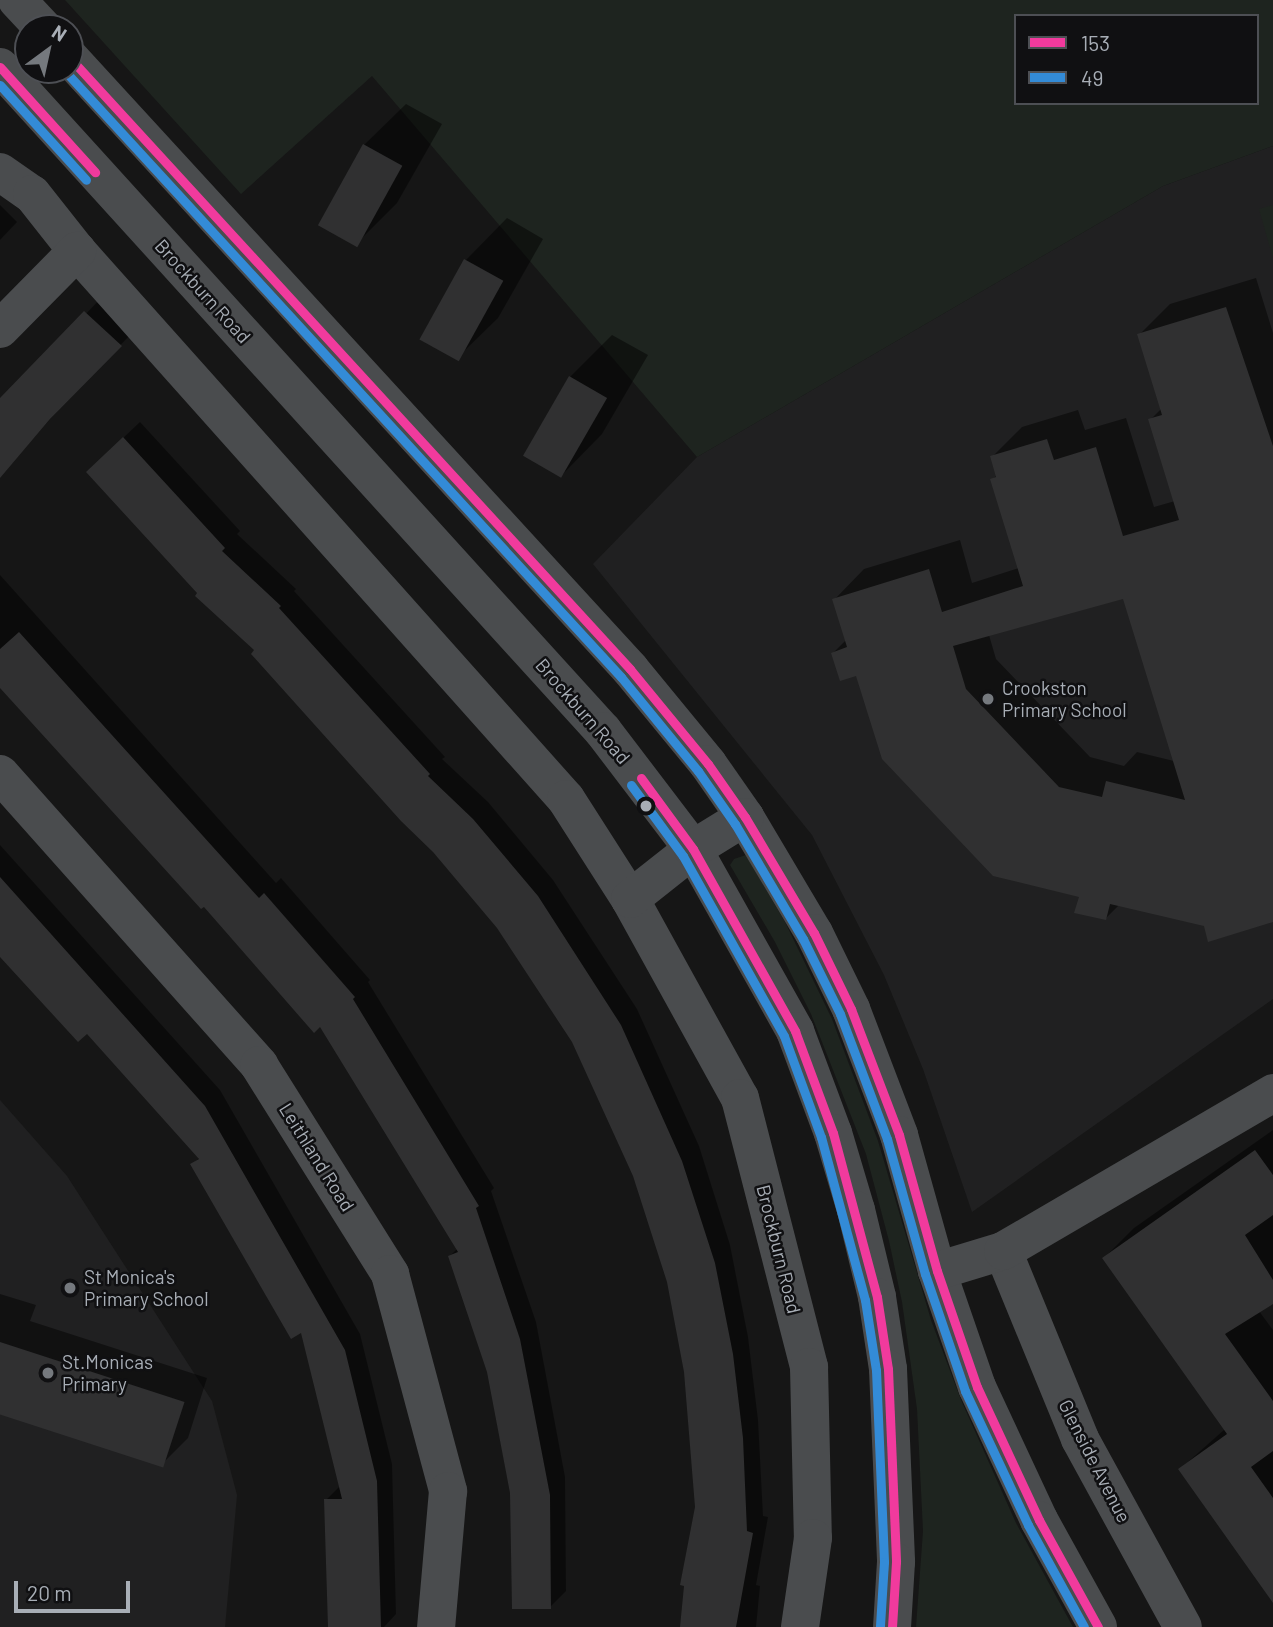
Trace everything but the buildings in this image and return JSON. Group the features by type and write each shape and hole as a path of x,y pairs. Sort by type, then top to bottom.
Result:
{"street":[{"path":"17,0 30,14"},
{"name":"Brockburn Road","path":"0,68 603,732 693,849 795,1031 833,1133 856,1210 877,1297 888,1369 896,1562 892,1627"},
{"path":"84,73 629,669 708,764 745,817 814,933 852,1009 900,1135 937,1271 977,1387 1010,1461 1098,1627"},
{"name":"Brockburn Road","path":"0,172 32,194 77,251 566,799 630,899 740,1098 809,1367 813,1538 800,1627"},
{"path":"0,329 77,251"},
{"name":"Leithland Road","path":"0,774 259,1065 390,1274 448,1492 436,1627"},
{"path":"630,899 693,849 745,817"},
{"path":"937,1271 1003,1251 1273,1093"},
{"name":"Glenside Avenue","path":"1003,1251 1080,1439 1183,1627"}],"shaded area":[{"path":"65,0 1273,0 1273,146 1163,186 697,457 372,76 241,194 84,21 84,14 78,14"},
{"name":"Crookston Primary School","path":"1273,146 1273,999 972,1212 923,1069 884,975 812,835 593,564 697,457 1163,186"},
{"path":"1273,205 1273,258 1259,209"},
{"path":"746,855 785,922 832,1019 878,1141 931,1320 961,1400 1016,1523 1073,1627 916,1627 923,1531 917,1409 902,1302 889,1241 866,1154 811,1014 775,942 730,865 734,859"},
{"name":"St Monica's Primary School","path":"0,1100 67,1176 212,1401 237,1495 225,1627 0,1627"}],"transit line":[{"name":"153","path":"0,67 95,172"},
{"name":"153","path":"84,73 630,669 708,764 745,817 814,933 851,1009 899,1135 937,1271 977,1387 1039,1520 1098,1627"},
{"name":"49","path":"77,84 621,677 698,771 735,824 803,939 840,1014 887,1139 925,1274 965,1391 1028,1525 1084,1627"},
{"name":"49","path":"0,85 86,180"},
{"name":"153","path":"641,778 693,849 795,1031 833,1133 877,1297 888,1369 896,1562 892,1627"},
{"name":"49","path":"631,785 683,856 784,1036 821,1137 865,1300 876,1370 884,1562 880,1626"}],"place":[{"name":"Crookston Primary School","path":"988,699"},
{"name":"St Monica's Primary School","path":"70,1288"},
{"name":"St.Monicas Primary","path":"48,1373"}]}
